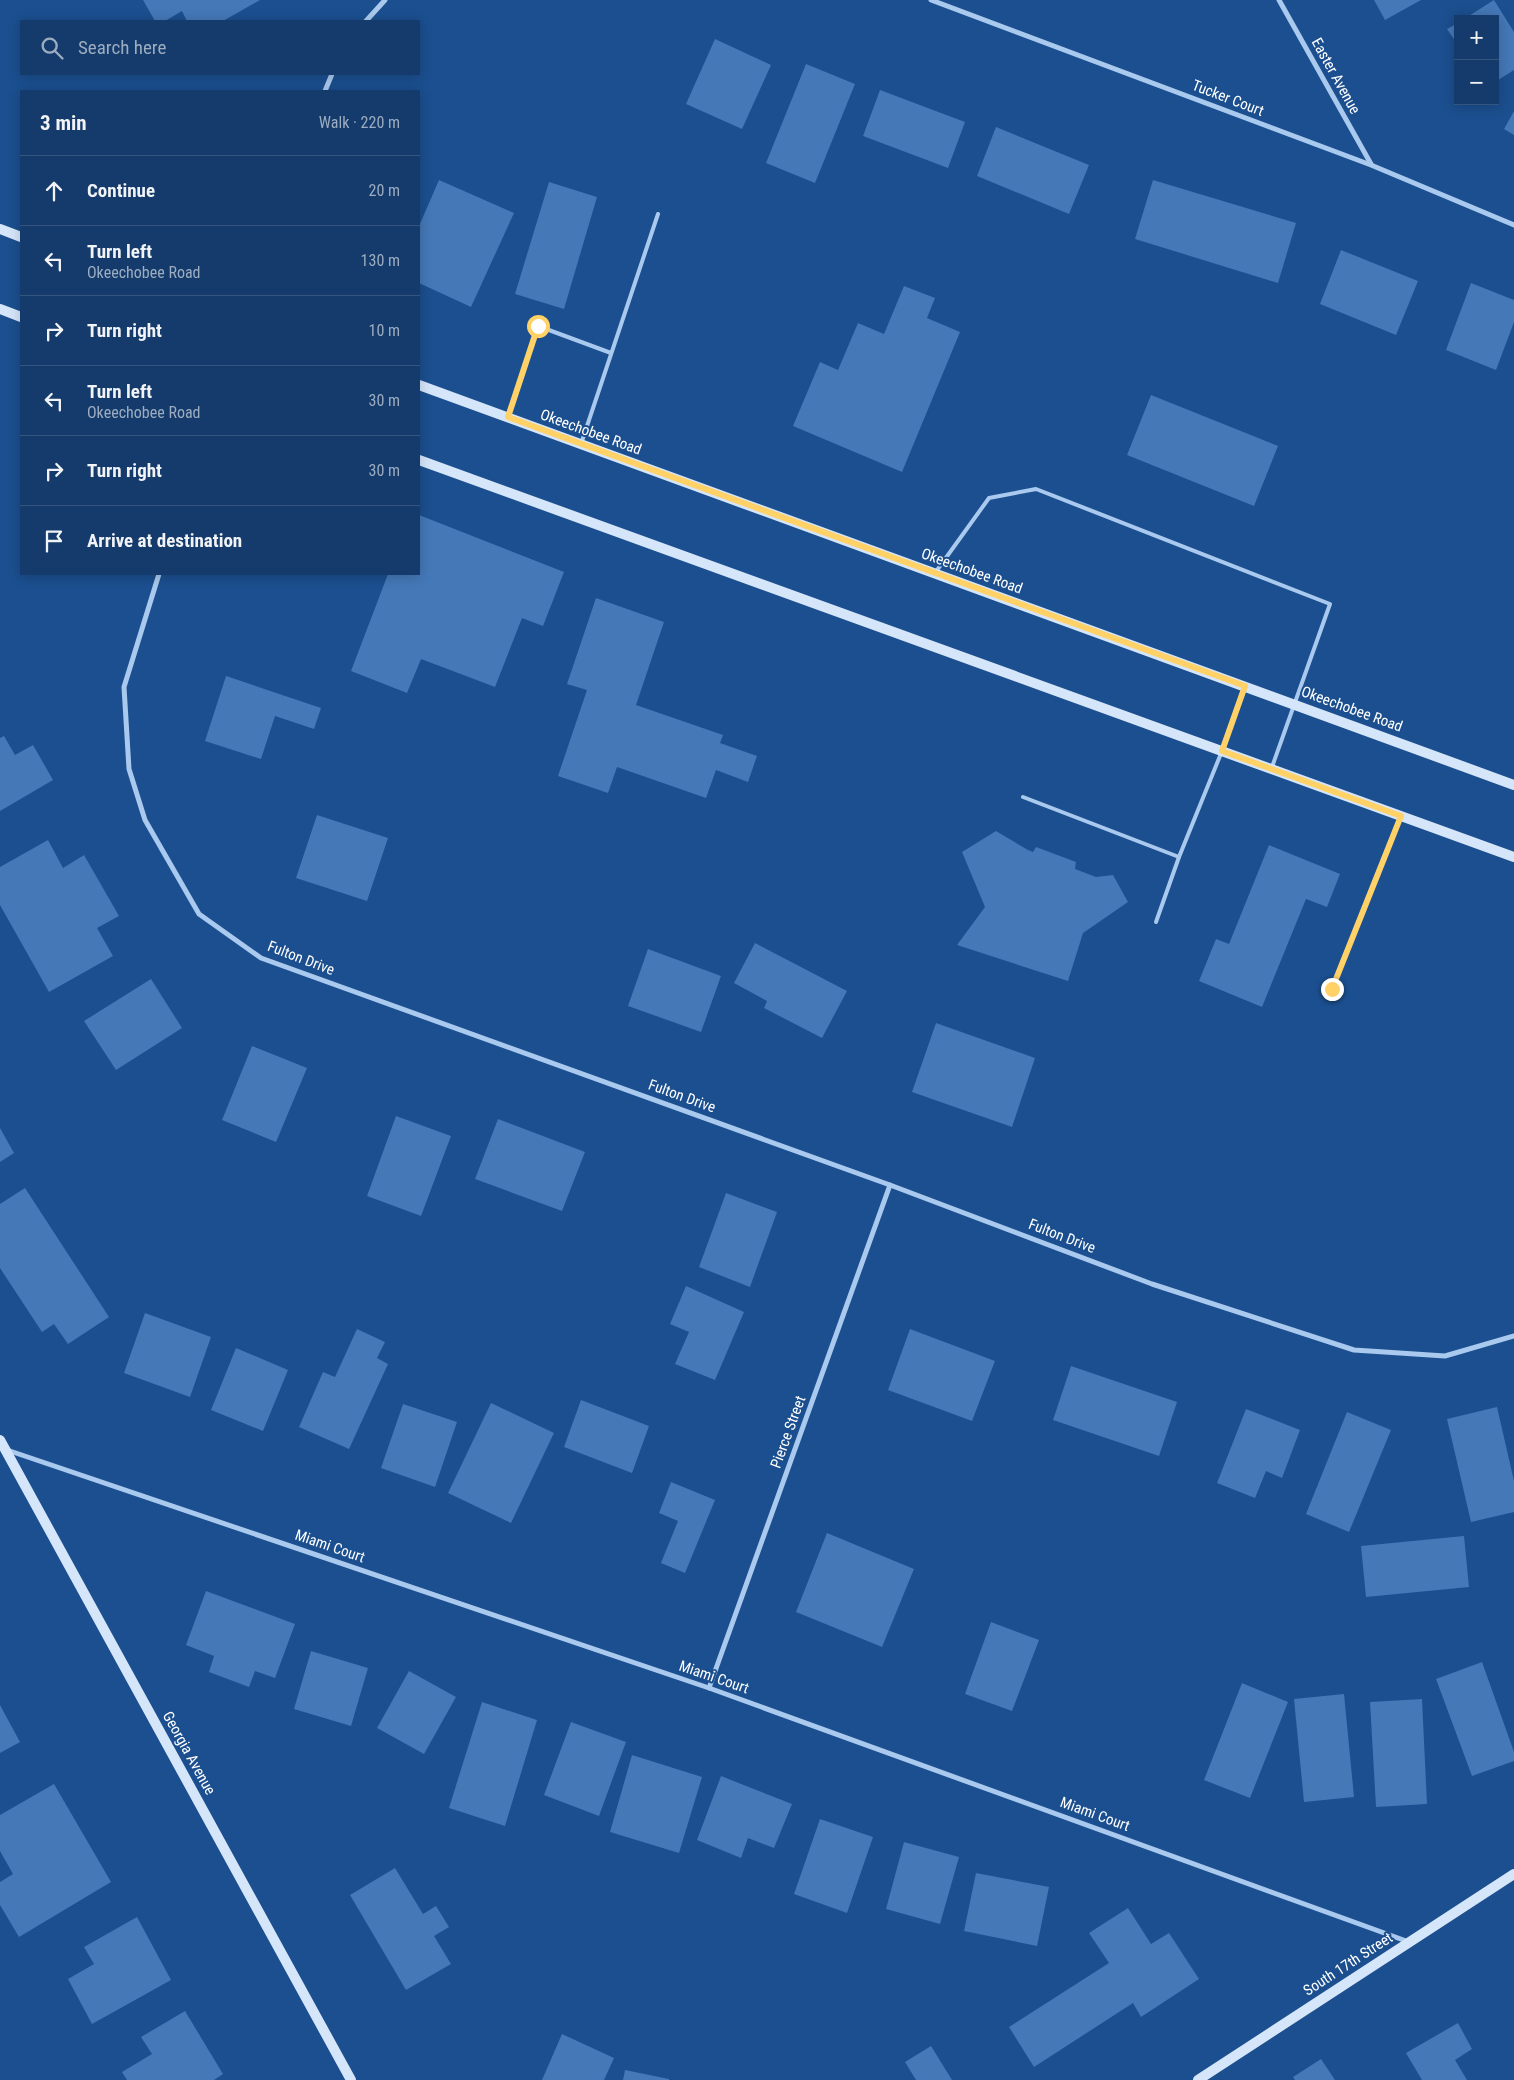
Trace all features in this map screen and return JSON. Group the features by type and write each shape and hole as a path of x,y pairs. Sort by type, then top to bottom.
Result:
{"main road":[{"path":"0,229 20,237"},
{"path":"0,309 20,317"},
{"name":"Okeechobee Road","path":"420,384 1514,785"},
{"path":"420,460 1514,857"},
{"name":"Georgia Avenue","path":"2,1445 351,2080"},
{"name":"South 17th Street","path":"1198,2080 1514,1874"}],"street":[{"path":"367,20 385,0"},
{"name":"Tucker Court","path":"931,0 1371,164 1514,225"},
{"name":"Easter Avenue","path":"1280,0 1371,164"},
{"path":"325,90 332,75"},
{"name":"Fulton Drive","path":"159,575 124,687 129,769 145,820 199,914 262,958 890,1185 1152,1284 1354,1350 1445,1356 1514,1336"},
{"name":"Pierce Street","path":"709,1688 890,1185"},
{"name":"Miami Court","path":"2,1445 709,1688 1410,1942"}],"lane":[{"path":"581,444 658,214"},
{"path":"508,417 538,326 611,353"},
{"path":"935,573 989,498 1036,489 1330,604 1271,769"},
{"path":"1156,922 1245,686"},
{"path":"1023,797 1179,857"},
{"path":"1332,989 1401,816"}],"building":[{"path":"143,0 260,0 225,20 186,20 182,11 167,20 154,20"},
{"path":"1374,0 1421,0 1385,20"},
{"path":"1494,0 1514,32 1514,70 1499,79 1499,15 1470,15"},
{"path":"1454,25 1454,39 1447,29"},
{"path":"715,39 771,65 742,129 686,104"},
{"path":"806,64 855,84 815,183 766,163"},
{"path":"880,90 965,122 948,168 863,136"},
{"path":"1514,111 1514,135 1504,129"},
{"path":"996,127 1089,165 1069,214 977,176"},
{"path":"439,180 514,213 471,307 420,283 420,224"},
{"path":"1153,180 1296,223 1278,283 1135,239"},
{"path":"549,182 597,197 564,309 515,294"},
{"path":"1341,250 1418,281 1396,335 1320,304"},
{"path":"1471,283 1514,300 1514,322 1496,370 1446,350"},
{"path":"904,286 935,298 927,318 960,332 902,472 793,426 820,362 838,370 858,323 884,334"},
{"path":"1151,395 1278,446 1254,506 1127,455"},
{"path":"420,515 564,572 543,626 522,618 495,687 421,659 407,693 351,671 388,575 420,575"},
{"path":"596,598 664,622 636,705 723,735 720,743 757,756 748,782 716,770 706,798 617,767 608,793 558,776 587,690 567,684"},
{"path":"226,676 321,708 314,729 275,716 261,759 205,741"},
{"path":"4,736 15,755 33,745 53,780 0,811 0,738"},
{"path":"317,815 388,838 367,901 296,878"},
{"path":"996,831 1033,852 1036,847 1076,862 1075,869 1096,877 1113,875 1128,902 1083,933 1068,981 957,945 985,907 962,852"},
{"path":"48,840 63,868 84,855 119,916 97,928 113,956 49,992 0,905 0,867"},
{"path":"1269,845 1340,874 1327,907 1306,899 1262,1007 1199,981 1216,939 1229,944"},
{"path":"755,943 847,991 822,1038 764,1008 767,1001 734,983"},
{"path":"648,949 721,976 701,1032 628,1006"},
{"path":"151,979 182,1028 116,1070 84,1021"},
{"path":"936,1023 1035,1058 1012,1127 912,1092"},
{"path":"252,1046 307,1068 276,1142 222,1120"},
{"path":"396,1116 451,1136 421,1216 367,1196"},
{"path":"498,1119 585,1152 562,1211 475,1179"},
{"path":"0,1128 14,1153 0,1162"},
{"path":"25,1188 109,1317 68,1344 54,1324 42,1332 0,1268 0,1204"},
{"path":"726,1193 777,1212 750,1287 699,1267"},
{"path":"686,1286 744,1312 715,1380 675,1364 689,1332 670,1324"},
{"path":"145,1313 211,1337 190,1397 124,1373"},
{"path":"357,1329 385,1342 377,1358 388,1364 349,1449 299,1427 323,1372 335,1377"},
{"path":"910,1329 995,1361 972,1421 888,1390"},
{"path":"236,1348 288,1370 263,1431 211,1410"},
{"path":"1071,1366 1177,1402 1159,1456 1053,1420"},
{"path":"581,1400 649,1426 632,1473 564,1447"},
{"path":"491,1403 554,1433 511,1523 448,1493"},
{"path":"403,1404 457,1422 435,1487 381,1468"},
{"path":"1497,1407 1514,1481 1514,1512 1471,1522 1447,1419"},
{"path":"1246,1409 1300,1430 1282,1478 1266,1471 1255,1498 1217,1483"},
{"path":"1347,1412 1391,1430 1349,1532 1306,1514"},
{"path":"671,1482 715,1500 685,1573 661,1563 678,1521 659,1513"},
{"path":"827,1533 914,1569 882,1647 796,1612"},
{"path":"1464,1536 1469,1587 1366,1597 1361,1546"},
{"path":"206,1591 295,1624 275,1678 255,1671 249,1687 209,1672 214,1656 186,1645"},
{"path":"991,1622 1039,1640 1012,1711 965,1694"},
{"path":"311,1651 368,1668 351,1726 294,1709"},
{"path":"1482,1662 1514,1752 1514,1761 1472,1776 1436,1679"},
{"path":"409,1671 456,1697 424,1754 377,1728"},
{"path":"1242,1683 1288,1702 1250,1798 1204,1780"},
{"path":"1344,1694 1354,1797 1304,1802 1294,1699"},
{"path":"1422,1699 1427,1804 1376,1807 1370,1702"},
{"path":"482,1702 537,1720 505,1826 449,1808"},
{"path":"0,1705 20,1742 0,1753"},
{"path":"571,1722 626,1742 599,1816 544,1795"},
{"path":"632,1755 702,1777 679,1853 610,1832"},
{"path":"721,1776 792,1804 774,1848 748,1838 741,1858 697,1840"},
{"path":"54,1784 111,1882 19,1937 0,1905 0,1882 13,1874 0,1851 0,1815"},
{"path":"820,1819 873,1837 847,1913 794,1894"},
{"path":"904,1842 959,1857 940,1924 886,1909"},
{"path":"395,1868 423,1914 436,1906 449,1927 434,1936 451,1964 406,1990 350,1895"},
{"path":"976,1873 1049,1887 1037,1946 964,1931"},
{"path":"1128,1908 1151,1944 1169,1933 1199,1979 1141,2017 1133,2003 1034,2067 1009,2027 1109,1963 1089,1933"},
{"path":"137,1917 171,1980 92,2024 68,1979 94,1964 84,1947"},
{"path":"185,2011 223,2074 214,2080 127,2080 122,2072 152,2054 141,2037"},
{"path":"1458,2023 1472,2049 1455,2060 1467,2080 1422,2080 1406,2053"},
{"path":"562,2034 614,2058 604,2080 542,2080"},
{"path":"931,2046 952,2080 916,2080 905,2062"},
{"path":"1321,2059 1335,2080 1295,2080 1293,2077"},
{"path":"625,2070 669,2079 669,2080 623,2080"}],"route":[{"path":"538,326 508,417 1245,686 1222,751 1401,816 1332,989"}]}
